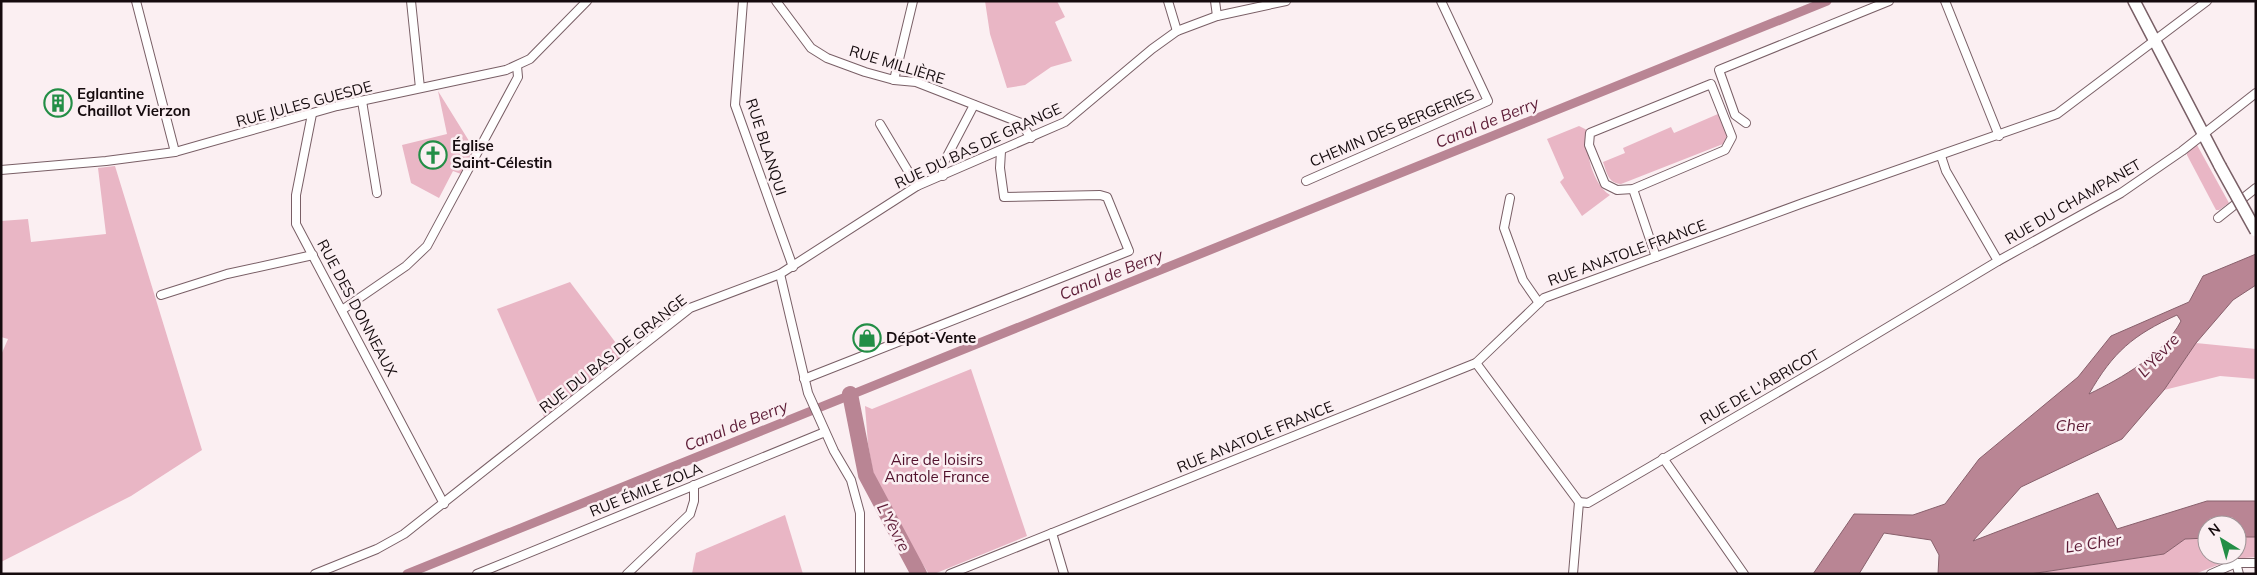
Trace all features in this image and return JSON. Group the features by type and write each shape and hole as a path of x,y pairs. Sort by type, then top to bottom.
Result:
{"main road":[{"path":"2134,1 2256,231"}],"street":[{"path":"136,1 175,152"},
{"path":"411,1 420,88"},
{"name":"RUE JULES GUESDE","path":"1,170 106,161 175,152 337,106 517,66 530,59 587,1"},
{"name":"RUE BLANQUI","path":"744,1 734,105 793,267"},
{"name":"RUE MILLIÈRE","path":"776,1 811,48 834,60 894,80 916,82 1021,123 1031,138"},
{"path":"894,80 914,1"},
{"path":"1168,1 1176,31"},
{"path":"1215,1 1217,16"},
{"name":"RUE DU BAS DE GRANGE","path":"315,574 377,549 404,534 690,308 780,274 917,186 1065,122 1176,31 1217,16 1286,1"},
{"name":"CHEMIN DES BERGERIES","path":"1306,180 1488,101 1441,1"},
{"path":"1746,123 1736,115 1719,70 1889,1"},
{"path":"1945,1 2000,136"},
{"name":"RUE ANATOLE FRANCE","path":"950,574 1476,363 1544,298 2058,114 2208,1"},
{"path":"342,310 406,266 427,246 518,77 517,66"},
{"path":"1711,84 1732,137 1725,150 1633,188 1617,190 1605,184 1589,145 1590,134 1711,84"},
{"name":"RUE DU CHAMPANET","path":"1998,261 2121,193 2204,134 2256,93"},
{"path":"362,101 377,193"},
{"path":"942,176 943,164 974,105"},
{"name":"RUE DES DONNEAUX","path":"312,114 296,195 296,224 444,504"},
{"path":"880,124 917,186"},
{"path":"804,380 1129,251 1106,198 1100,195 1004,197 1000,168 1001,151"},
{"path":"1941,156 1946,171 1998,261"},
{"path":"1633,188 1656,257"},
{"path":"2218,218 2256,188"},
{"path":"1510,198 1504,228 1523,280 1539,303"},
{"path":"161,295 227,274 313,256"},
{"name":"RUE DE L'ABRICOT","path":"1579,502 1588,503 1828,364 1998,261"},
{"path":"780,274 808,393 825,432 851,480 860,513 860,574"},
{"path":"1476,363 1579,502 1573,574"},
{"name":"RUE ÉMILE ZOLA","path":"477,574 825,432"},
{"path":"1663,458 1744,574"},
{"path":"627,574 690,514 694,501 694,485"},
{"path":"1052,533 1064,574"},
{"path":"2211,574 2234,565"}],"green space":[{"path":"985,1 1057,1 1065,17 1055,22 1072,61 1051,67 1025,85 1007,88 990,34"},
{"path":"438,91 474,149 461,174 453,171 439,198 411,183 402,145 447,134"},
{"path":"1718,114 1727,136 1723,144 1621,184 1613,182 1609,177 1603,162 1625,153 1623,148 1671,127 1674,133"},
{"path":"1579,126 1587,130 1587,147 1594,175 1604,190 1610,195 1582,216 1560,182 1564,178 1547,139"},
{"path":"2197,145 2229,203 2219,210 2216,210 2187,155 2187,151"},
{"path":"115,166 202,450 131,496 1,562 1,355 8,339 1,337 1,221 28,219 31,242 106,234 98,168"},
{"path":"570,282 625,355 545,419 497,309"},
{"path":"2196,343 2256,349 2256,379 2220,376 2164,390"},
{"name":"Aire de loisirs Anatole France","path":"971,369 1027,536 934,574 929,574 877,494 868,444 865,406 872,409"},
{"path":"785,515 803,574 692,574 696,553"},
{"path":"2247,537 2256,537 2256,557 2247,558"},
{"path":"2197,538 2197,565 2218,565 2195,574 2030,574 2164,554 2185,539"}],"water":[{"name":"Cher","path":"2256,254 2256,285 2233,300 2196,343 2164,390 2122,439 2021,487 1973,541 2098,493 2117,529 2207,501 2256,501 2256,537 2247,537 2247,515 2197,515 2197,538 2185,539 2164,554 2030,574 1938,574 1939,555 1931,540 1884,533 1859,574 1813,574 1854,514 1913,515 1945,504 1979,459 2078,377 2111,336 2189,302 2203,276","holes":["2177,315 2181,321 2174,333 2141,364 2089,394 2107,367 2126,346 2148,330"]}],"waterway":[{"name":"Canal de Berry","path":"407,574 1827,1"},
{"name":"L'Yèvre","path":"850,394 866,475 919,574"}],"place":[{"name":"Eglantine Chaillot Vierzon","path":"58,103"},
{"name":"Église Saint-Célestin","path":"433,155"},
{"name":"Dépot-Vente","path":"867,338"}],"water label":[{"name":"Le Cher","path":"2093,543"}]}
